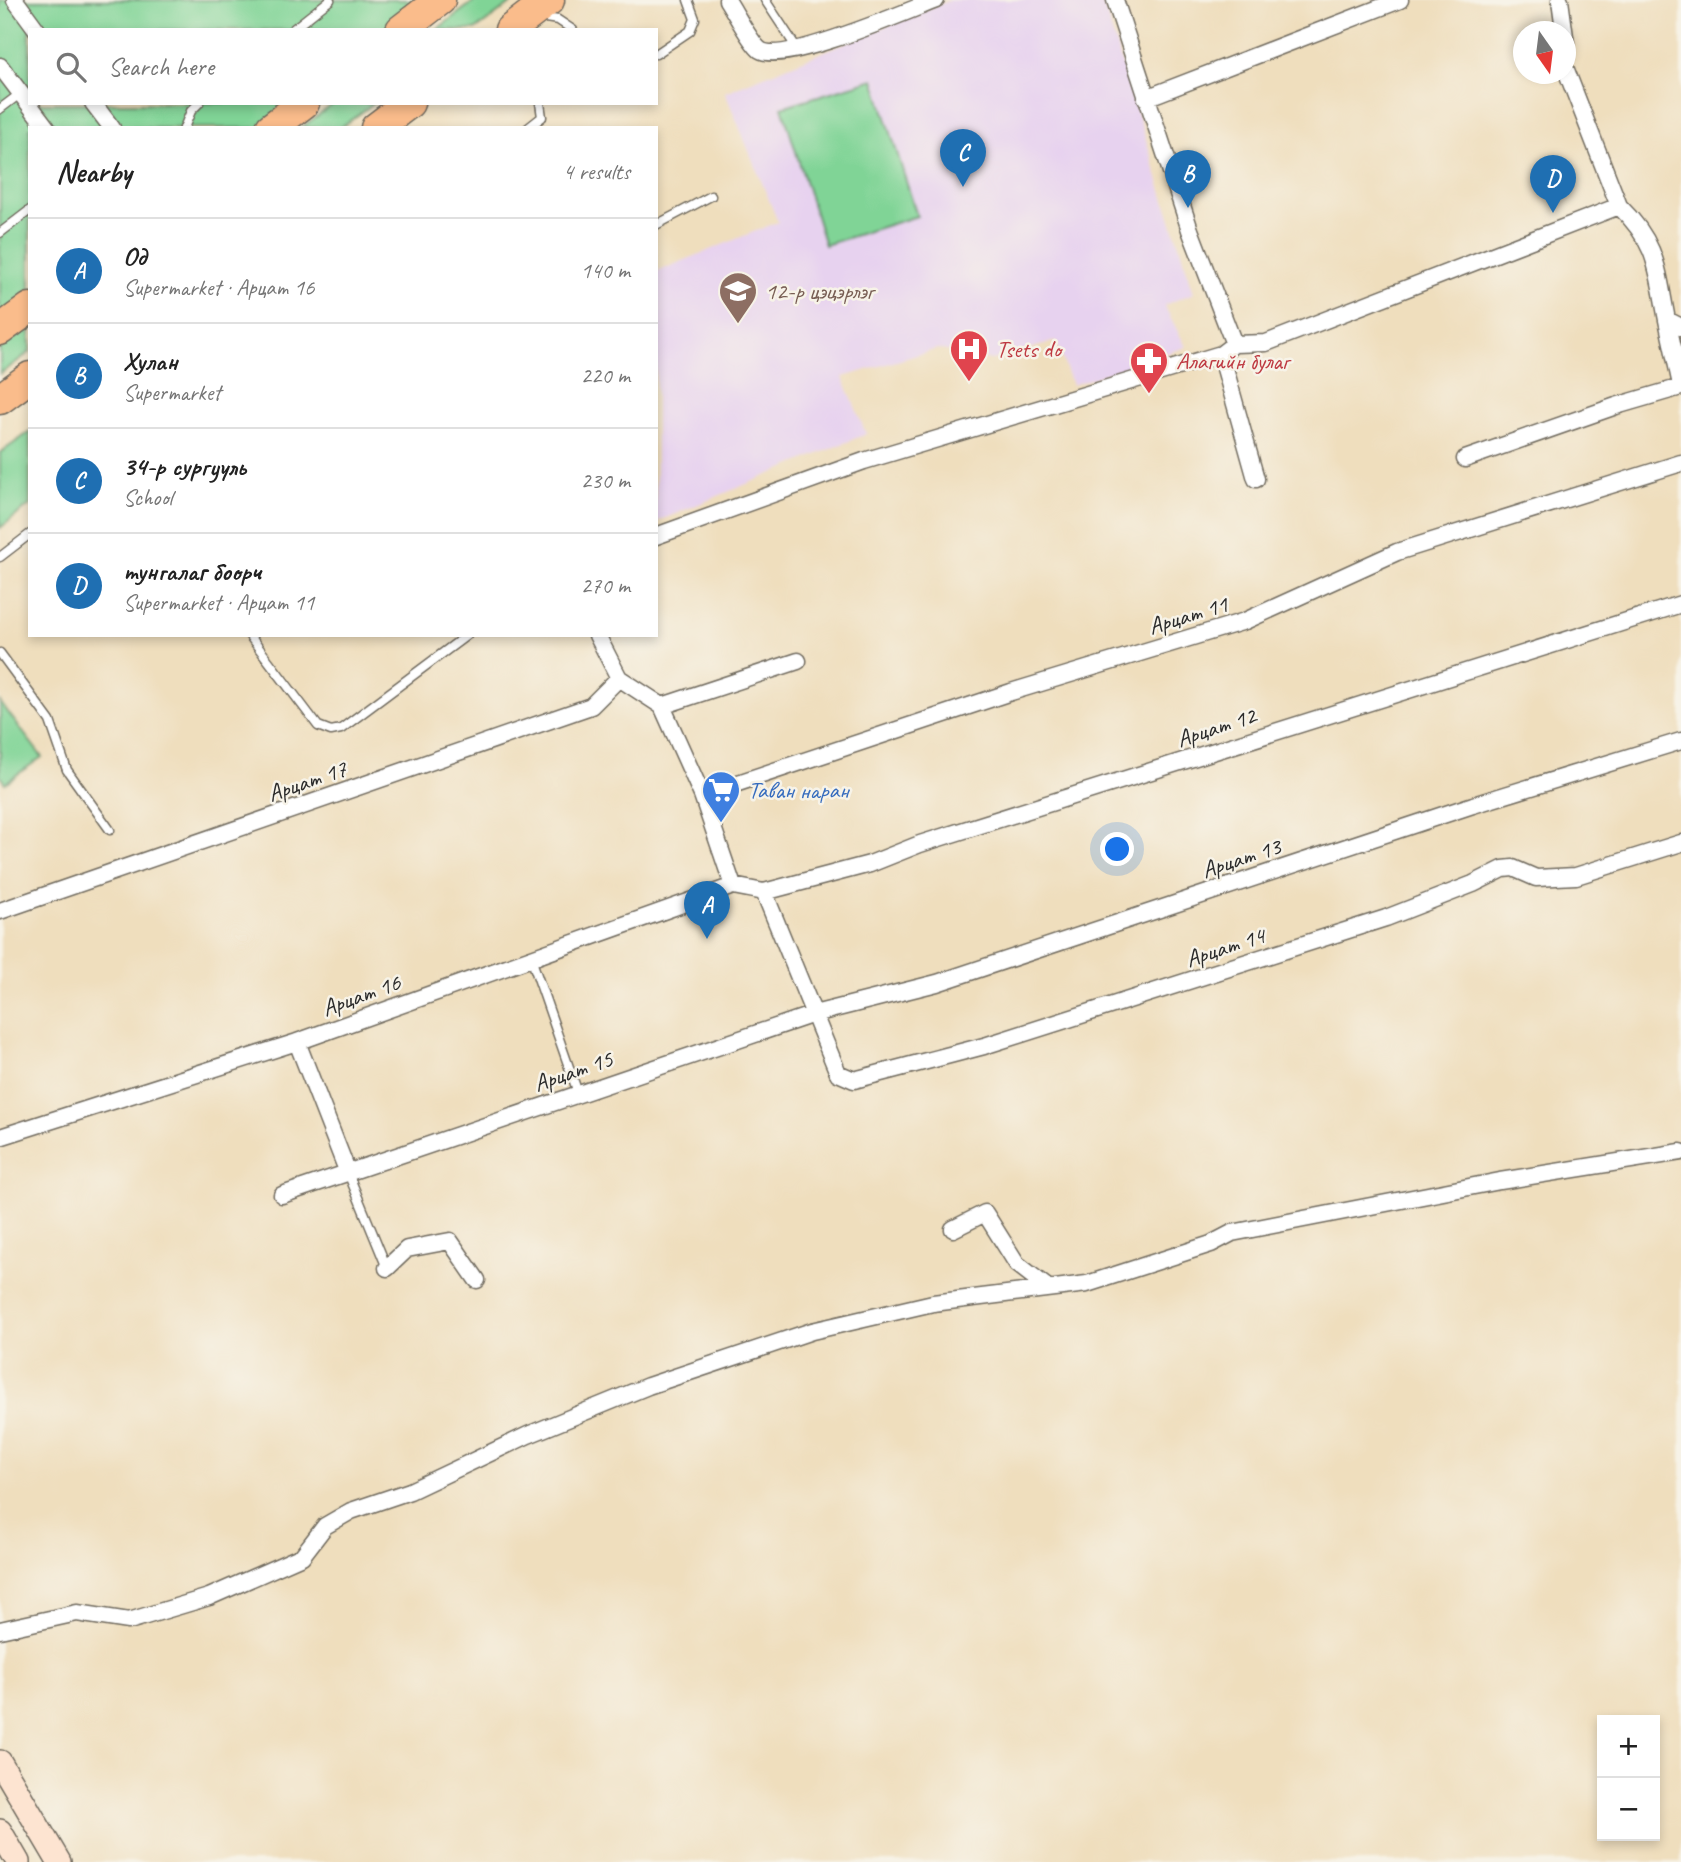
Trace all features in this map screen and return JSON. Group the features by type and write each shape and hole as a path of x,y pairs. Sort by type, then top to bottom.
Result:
{"highway":[{"path":"404,28 440,0"},
{"path":"274,126 300,105"},
{"path":"379,126 406,105"},
{"path":"0,330 28,309"},
{"path":"0,399 28,378"}],"main road":[{"path":"0,1762 59,1862"},
{"path":"0,1831 18,1862"}],"street":[{"path":"15,0 36,28"},
{"path":"727,0 762,51 798,51 936,0"},
{"path":"1115,0 1227,349 1256,479"},
{"path":"1146,97 1400,0"},
{"path":"1560,0 1563,21"},
{"path":"0,66 28,102"},
{"path":"1465,460 1616,406 1681,386 1674,323 1652,246 1641,227 1619,206 1571,84"},
{"path":"30,105 46,126"},
{"path":"95,105 110,126"},
{"path":"658,535 864,461 1227,349 1266,343 1619,206"},
{"name":"Арцат 11","path":"702,795 1011,692 1245,621 1397,552 1681,463"},
{"name":"Арцат 12","path":"764,892 870,864 934,840 1681,604"},
{"path":"598,637 619,678 662,706 702,795 733,886 764,892 814,1014"},
{"path":"662,706 798,662"},
{"name":"Арцат 17","path":"0,911 591,706 619,678"},
{"name":"Арцат 13","path":"814,1014 937,982 1473,805 1681,741"},
{"name":"Арцат 14","path":"814,1014 838,1073 854,1080 873,1077 984,1046 1386,918 1474,884 1503,869 1513,868 1536,878 1576,876 1681,842"},
{"name":"Арцат 16","path":"0,1137 298,1042 733,886"},
{"name":"Арцат 15","path":"282,1195 814,1014"},
{"path":"298,1042 348,1173"},
{"path":"0,1630 77,1613 129,1621 209,1597 302,1556 325,1526 351,1511 410,1491 528,1435 648,1386 812,1331 933,1303 1087,1284 1211,1244 1232,1233 1500,1181 1681,1152"},
{"path":"953,1229 985,1213 1017,1264 1048,1288"},
{"path":"387,1268 407,1249 450,1241 477,1280"}],"lane":[{"path":"295,28 330,0"},
{"path":"658,53 690,31 695,19 688,0"},
{"path":"765,0 798,51"},
{"path":"530,19 558,20 570,28"},
{"path":"0,109 21,93"},
{"path":"185,126 191,111 198,105"},
{"path":"531,126 542,117 540,105"},
{"path":"658,224 711,196"},
{"path":"0,233 28,212"},
{"path":"0,557 28,536"},
{"path":"251,637 318,726 331,731 341,729 464,637"},
{"path":"0,653 50,721 67,770 110,830"},
{"path":"531,958 578,1093"},
{"path":"348,1173 387,1268"}],"shaded area":[{"path":"950,0 1102,0 1194,293 1164,305 1186,347 1072,385 1056,341 992,360 937,349 843,377 866,434 658,521 658,271 778,222 725,92"}],"green space":[{"path":"0,0 431,0 394,28 28,28 28,105 291,105 264,126 28,126 28,303 0,324"},
{"path":"476,0 516,0 478,28 439,28"},
{"path":"874,79 917,216 825,245 782,107"},
{"path":"332,105 371,105 343,126 304,126"},
{"path":"28,326 28,353 0,374 0,347"},
{"path":"28,433 28,507 0,528 0,453"},
{"path":"0,702 42,757 5,783 0,776"}],"place":[{"name":"34-р сургууль","path":"963,187"},
{"name":"Хулан","path":"1188,208"},
{"name":"тунгалаг боорч","path":"1553,213"},
{"name":"12-р цэцэрлэг","path":"738,325"},
{"name":"Tsets do","path":"969,383"},
{"name":"Алагийн булаг","path":"1149,395"},
{"name":"Таван наран","path":"721,824"},
{"name":"Од","path":"707,939"}]}
